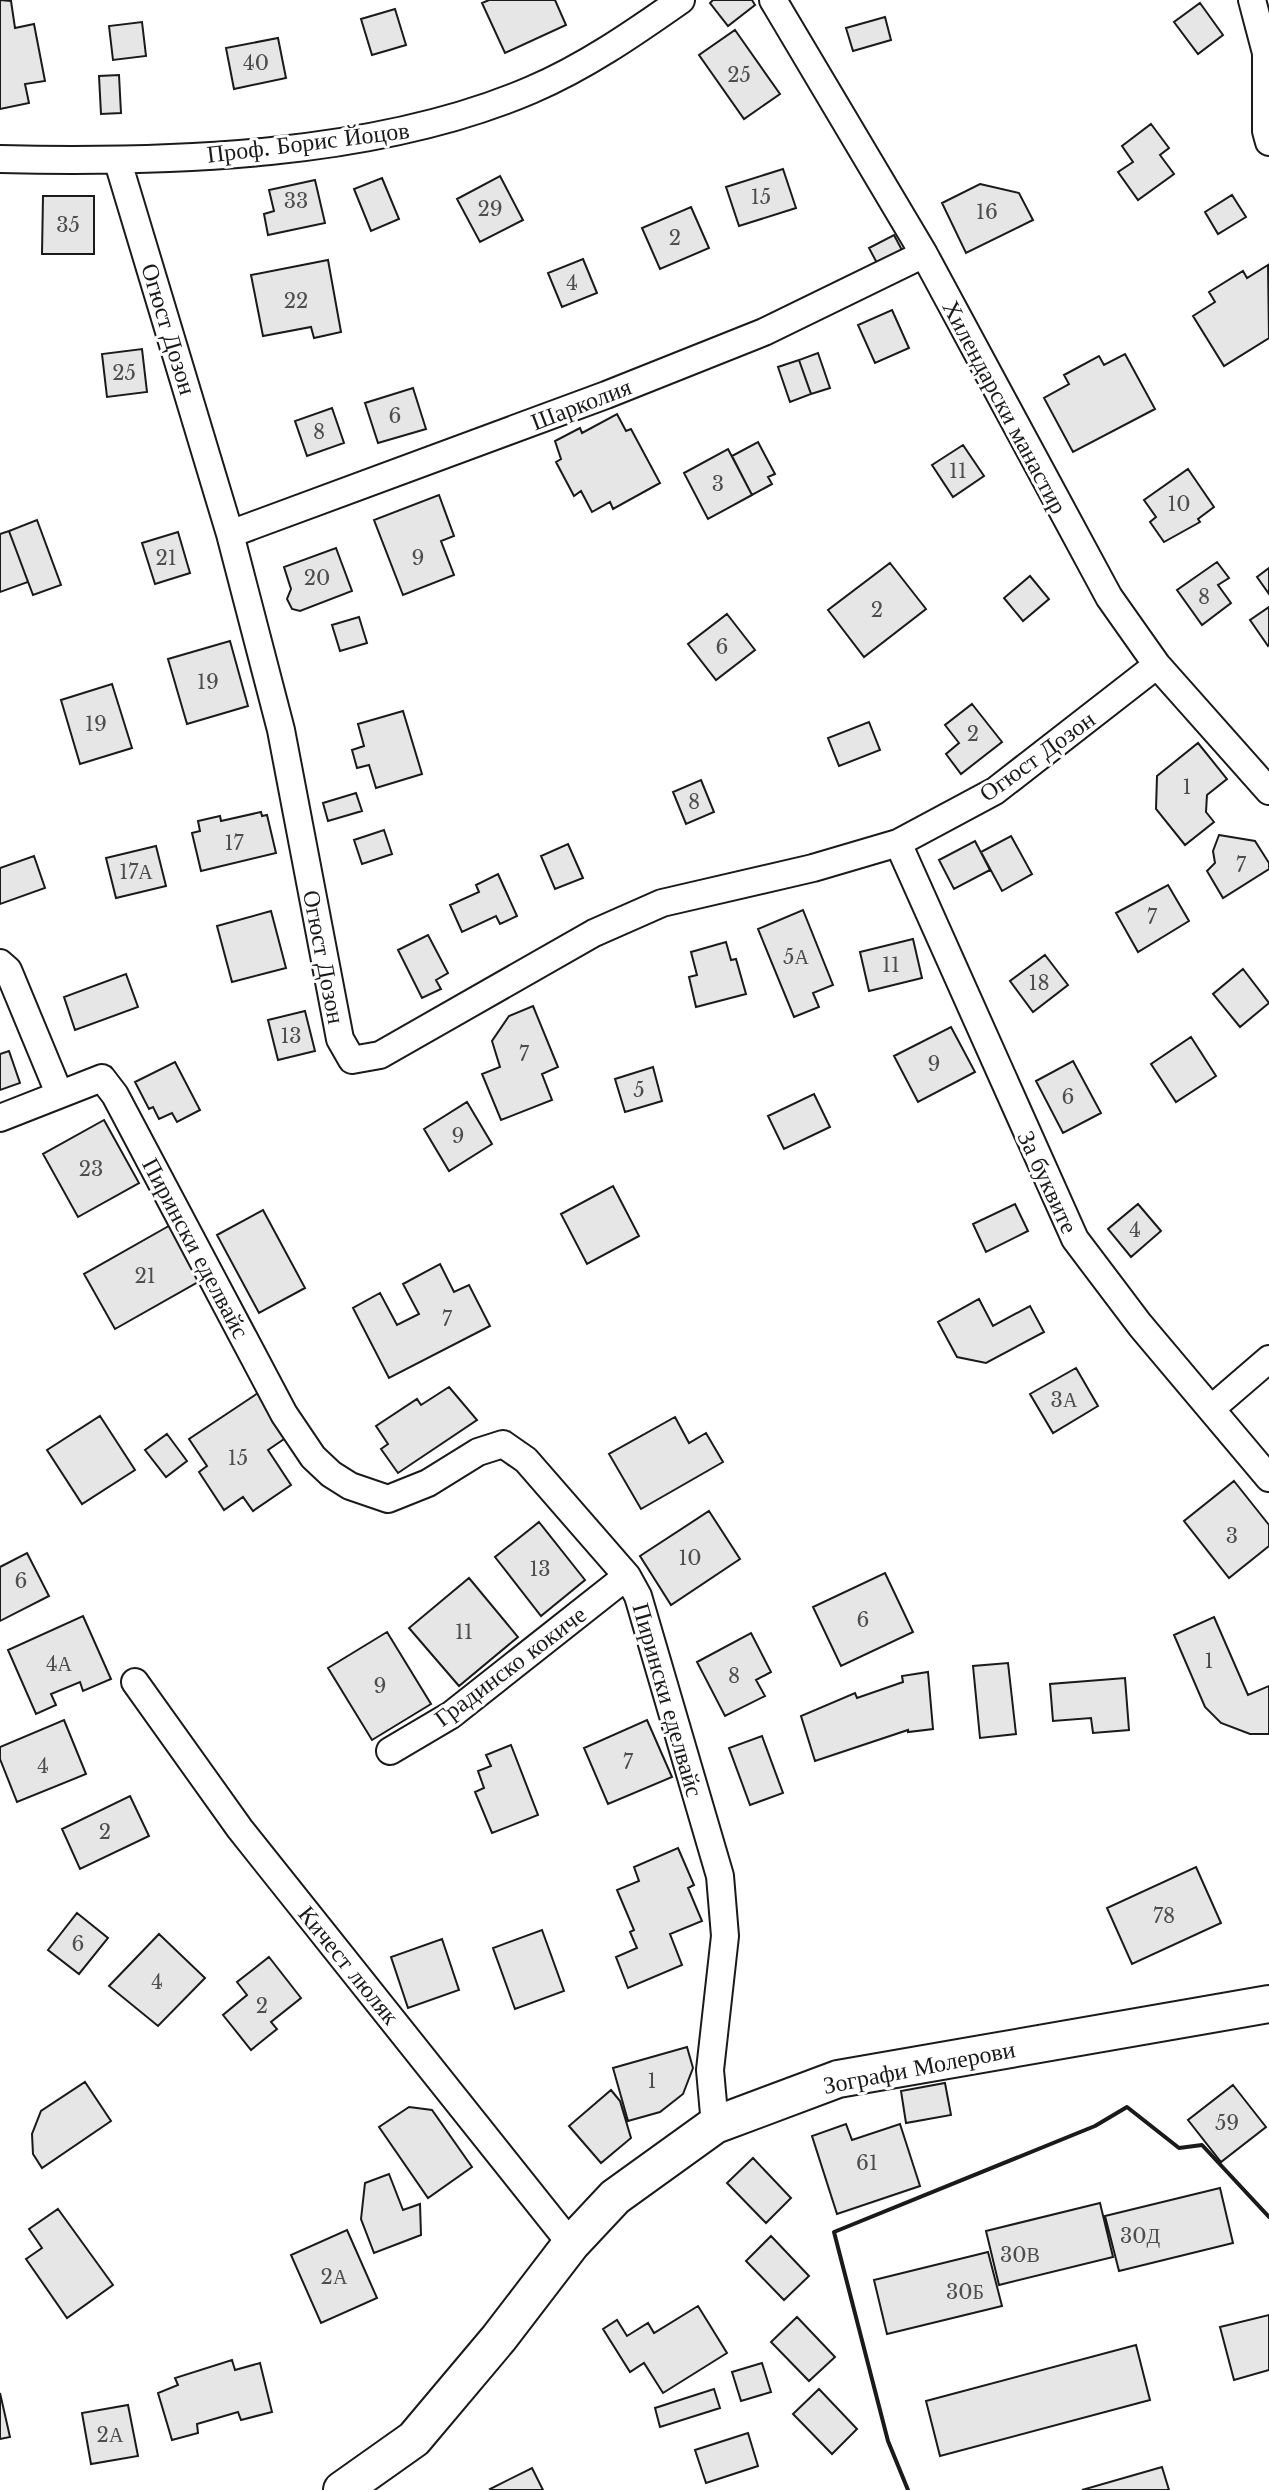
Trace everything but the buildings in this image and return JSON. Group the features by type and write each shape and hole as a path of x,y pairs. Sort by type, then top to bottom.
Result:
{"street":[{"name":"Проф. Борис Йоцов","path":"0,159 118,162 307,146 415,130 531,90 616,46 681,0"},
{"name":"Хилендарски манастир","path":"773,0 924,254 1109,597 1157,665 1269,791"},
{"path":"1252,0 1266,53 1266,131 1269,142"},
{"name":"Огюст Дозон","path":"118,162 230,534 281,730 340,1039 352,1060 380,1055 594,933 662,903 813,868 898,843 995,791 1157,665"},
{"name":"Шарколия","path":"230,534 606,395 764,332 924,254"},
{"name":"За буквите","path":"898,843 1075,1239 1140,1325 1269,1478"},
{"path":"0,963 8,970 59,1093 0,1118"},
{"name":"Пирински еделвайс","path":"59,1093 102,1078 115,1095 284,1414 313,1457 331,1474 350,1486 388,1499 428,1483 478,1452 503,1444 526,1460 627,1576 638,1596 720,1876 725,1936 710,2070 715,2125"},
{"path":"1211,1409 1269,1359"},
{"name":"Градинско кокиче","path":"390,1751 451,1715 627,1576"},
{"name":"Кичест люляк","path":"135,1682 240,1829 571,2244"},
{"name":"Зографи Молерови","path":"342,2490 414,2439 499,2338 571,2244 615,2197 715,2125 838,2079 1269,2004"}],"wall":[{"path":"908,2490 888,2441 834,2232 1095,2126 1127,2107 1179,2148 1202,2145 1269,2217"}]}
